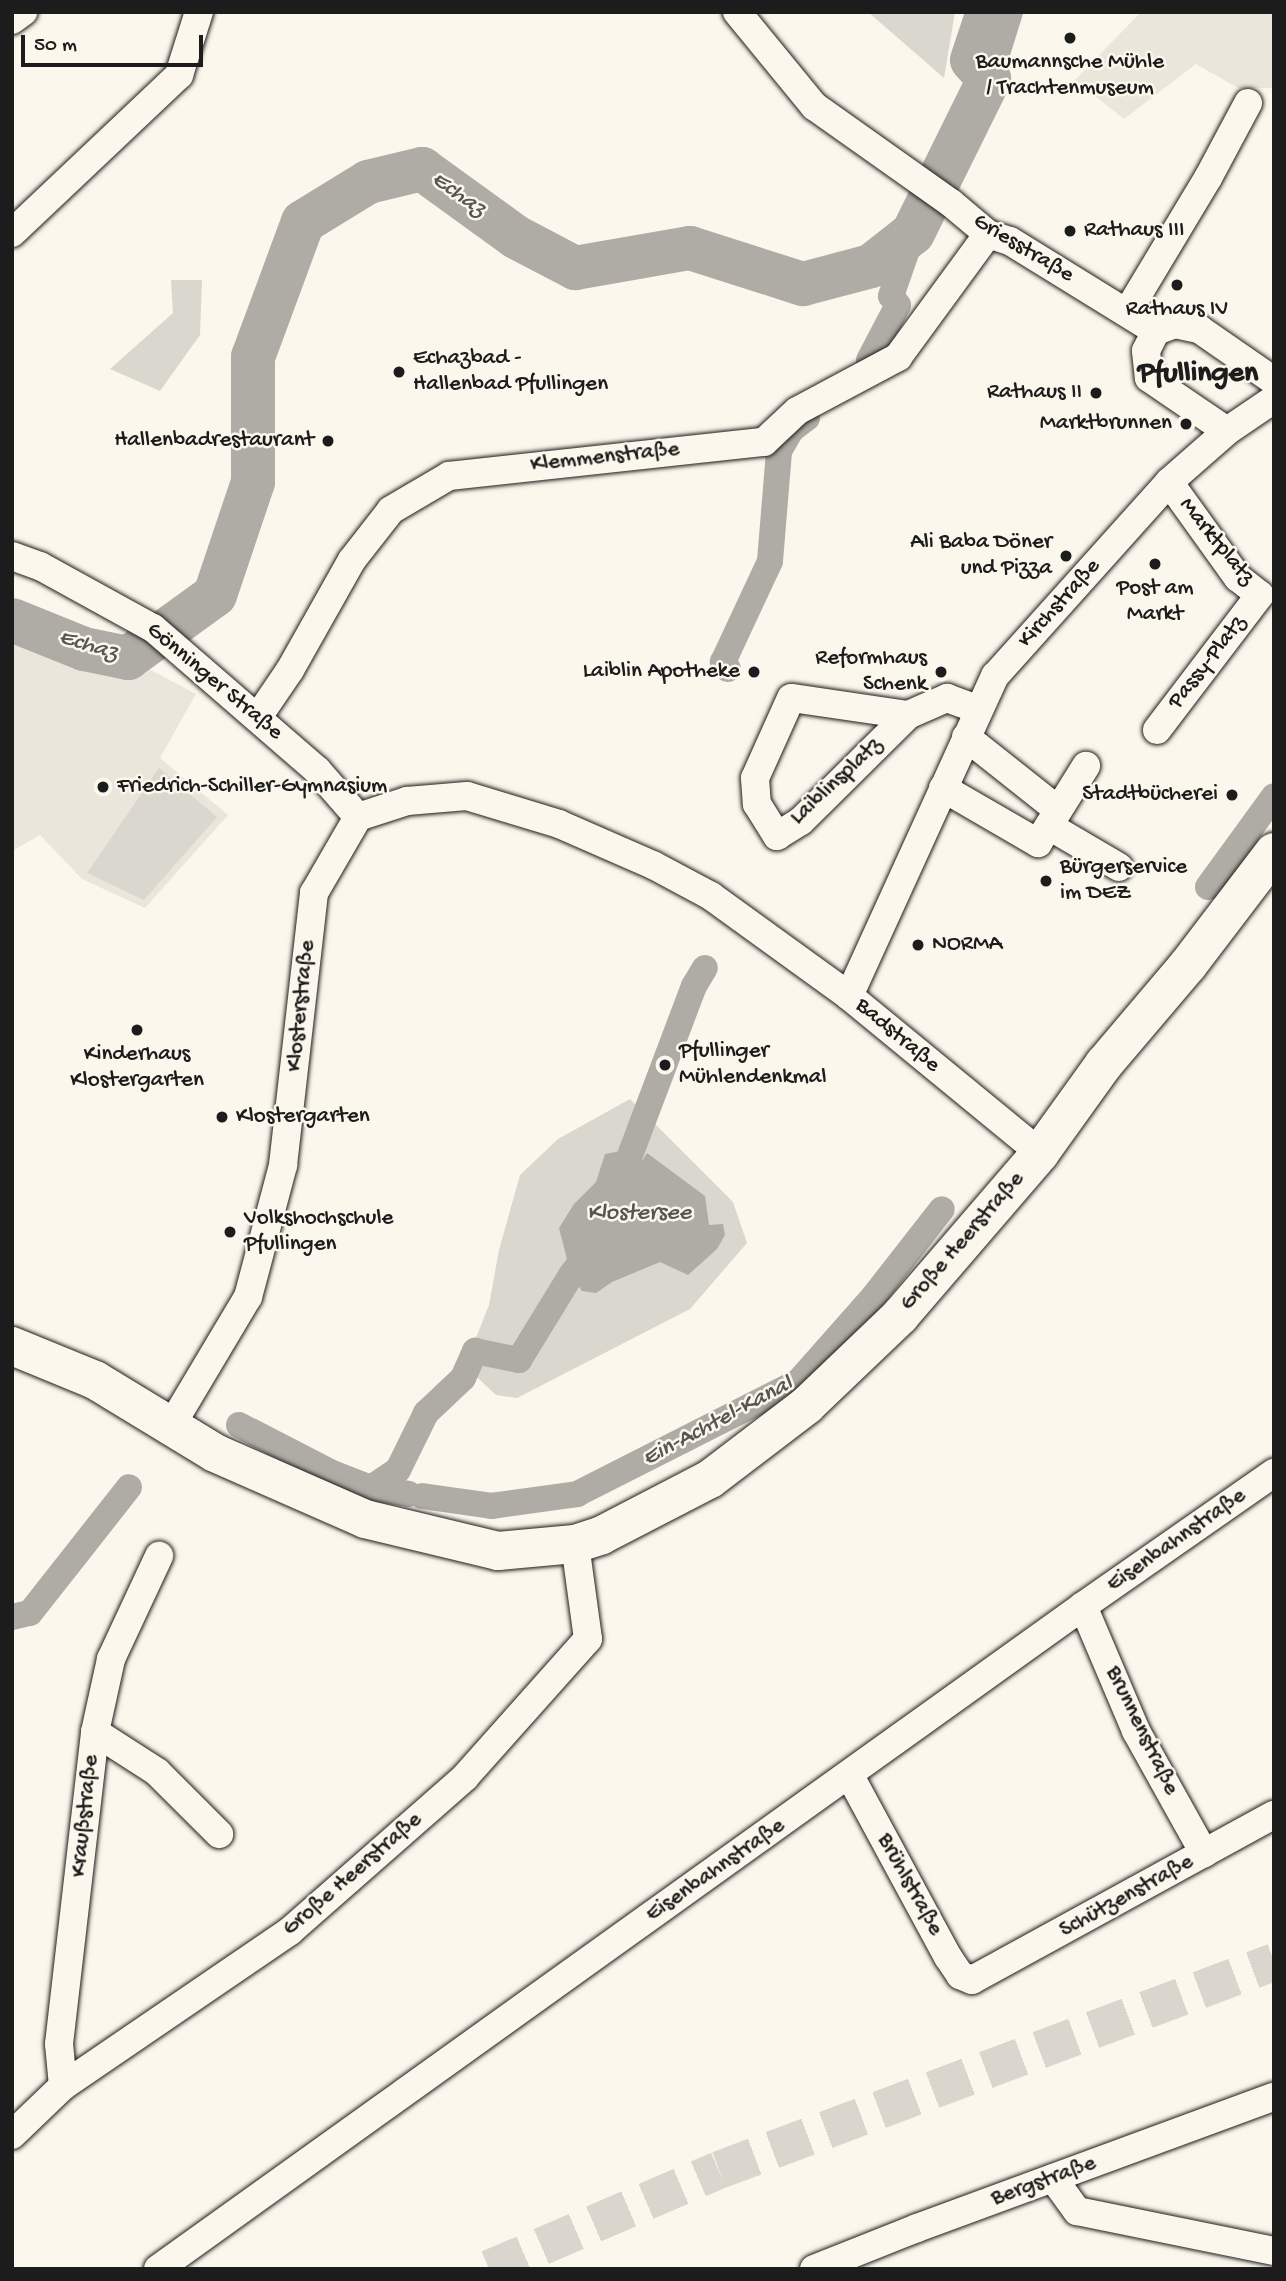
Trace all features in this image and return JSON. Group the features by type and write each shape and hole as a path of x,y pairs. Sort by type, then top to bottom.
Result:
{"main road":[{"name":"Große Heerstraße","path":"171,1426 215,1453 365,1519 498,1551 575,1544 601,1535 692,1489 807,1405 900,1316 1040,1153 1104,1064 1188,965 1274,852"},
{"path":"12,1346 95,1380 171,1426"}],"street":[{"path":"12,20 23,12"},
{"path":"12,233 179,75 200,12"},
{"name":"Griesstraße","path":"737,12 814,106 951,203 988,234 1010,241 1128,311 1156,331"},
{"path":"1128,311 1208,178 1248,103"},
{"name":"Klemmenstraße","path":"258,717 290,670 358,550 391,510 449,475 764,442 797,411 898,357 988,234"},
{"path":"1227,431 1149,378 1146,351 1156,331 1175,324 1199,329 1274,381"},
{"name":"Marktplatz","path":"1260,595 1238,578 1169,482 1227,431 1274,399"},
{"name":"Kirchstraße","path":"849,996 995,676 1169,482"},
{"name":"Gönninger Straße","path":"12,556 40,566 153,628 317,770 358,817"},
{"name":"Passy-Platz","path":"1157,730 1260,595"},
{"name":"Laiblinsplatz","path":"908,715 791,698 755,778 757,804 777,836 800,821 908,715 947,698 978,709"},
{"path":"966,737 1054,818 1119,867"},
{"path":"943,788 1038,843 1086,766"},
{"name":"Badstraße","path":"358,817 407,801 467,796 559,824 653,865 711,896 751,923 849,996 1040,1153"},
{"name":"Klosterstraße","path":"171,1426 248,1297 284,1165 314,893 358,817"},
{"name":"Eisenbahnstraße","path":"158,2269 850,1776 1083,1606 1274,1473"},
{"name":"Große Heerstraße","path":"12,2135 23,2108 63,2086 290,1931 466,1777 589,1639 575,1544"},
{"name":"Kraußstraße","path":"63,2086 59,2044 95,1732 111,1659 159,1556"},
{"name":"Brunnenstraße","path":"1083,1606 1136,1731 1204,1853"},
{"path":"95,1732 157,1772 219,1834"},
{"name":"Brühlstraße","path":"850,1776 956,1970 966,1978 980,1979"},
{"name":"Schützenstraße","path":"980,1979 1274,1815"},
{"name":"Bergstraße","path":"814,2269 1274,2097"},
{"path":"1053,2178 1077,2211 1274,2251"}],"shaded area":[{"path":"868,12 955,12 944,78"},
{"path":"1141,12 1274,12 1274,88 1238,88 1196,64 1124,119 1075,80"},
{"path":"171,280 202,280 200,335 160,391 110,369 173,313"},
{"name":"Friedrich-Schiller-Gymnasium","path":"12,620 84,649 128,658 196,694 160,758 228,815 145,908 82,879 40,835 12,851"},
{"path":"159,768 217,817 144,900 87,873"},
{"path":"630,1099 733,1202 747,1243 690,1309 517,1398 496,1395 465,1366 489,1305 499,1250 520,1175 558,1139"}],"water":[{"name":"Klostersee","path":"621,1151 642,1161 647,1153 705,1196 709,1225 723,1224 725,1235 717,1249 688,1275 660,1262 612,1282 596,1293 582,1291 571,1275 559,1228 574,1204 596,1182 605,1154"}],"waterway":[{"name":"Echaz","path":"12,620 84,649 128,658 215,595 253,482 253,357 303,222 368,182 422,169 516,237 575,268 690,248 803,284 871,266 913,233 989,79 972,60 988,12"},
{"name":"Echaz","path":"989,79 1010,12"},
{"path":"869,360 898,305 891,296 913,233"},
{"path":"728,669 723,662 770,561 779,451 791,430 807,418"},
{"path":"1208,887 1274,796"},
{"path":"618,1187 694,986 705,968"},
{"name":"Ein-Achtel-Kanal","path":"422,1496 491,1506 577,1494 798,1382 874,1296 942,1209"},
{"path":"371,1488 398,1470 426,1413 463,1378 475,1351 519,1360 571,1275 592,1247"},
{"path":"239,1425 332,1473 371,1488 409,1494"},
{"path":"12,1617 30,1613 129,1487"}],"tunnel":[{"path":"489,2269 719,2170 1274,1962"}],"place":[{"name":"Baumannsche Mühle / Trachtenmuseum","path":"1070,38"},
{"name":"Rathaus III","path":"1070,231"},
{"name":"Rathaus IV","path":"1177,285"},
{"name":"Echazbad - Hallenbad Pfullingen","path":"399,372"},
{"name":"Rathaus II","path":"1096,393"},
{"name":"Marktbrunnen","path":"1186,424"},
{"name":"Hallenbadrestaurant","path":"328,441"},
{"name":"Ali Baba Döner und Pizza","path":"1066,556"},
{"name":"Post am Markt","path":"1155,564"},
{"name":"Laiblin Apotheke","path":"754,672"},
{"name":"Reformhaus Schenk","path":"941,672"},
{"name":"Friedrich-Schiller-Gymnasium","path":"103,787"},
{"name":"Stadtbücherei","path":"1232,795"},
{"name":"Bürgerservice im DEZ","path":"1046,881"},
{"name":"NORMA","path":"918,945"},
{"name":"Kinderhaus Klostergarten","path":"137,1030"},
{"name":"Pfullinger Mühlendenkmal","path":"665,1065"},
{"name":"Klostergarten","path":"222,1117"},
{"name":"Volkshochschule Pfullingen","path":"230,1232"}],"district":[{"name":"Pfullingen","path":"1198,375"}]}
